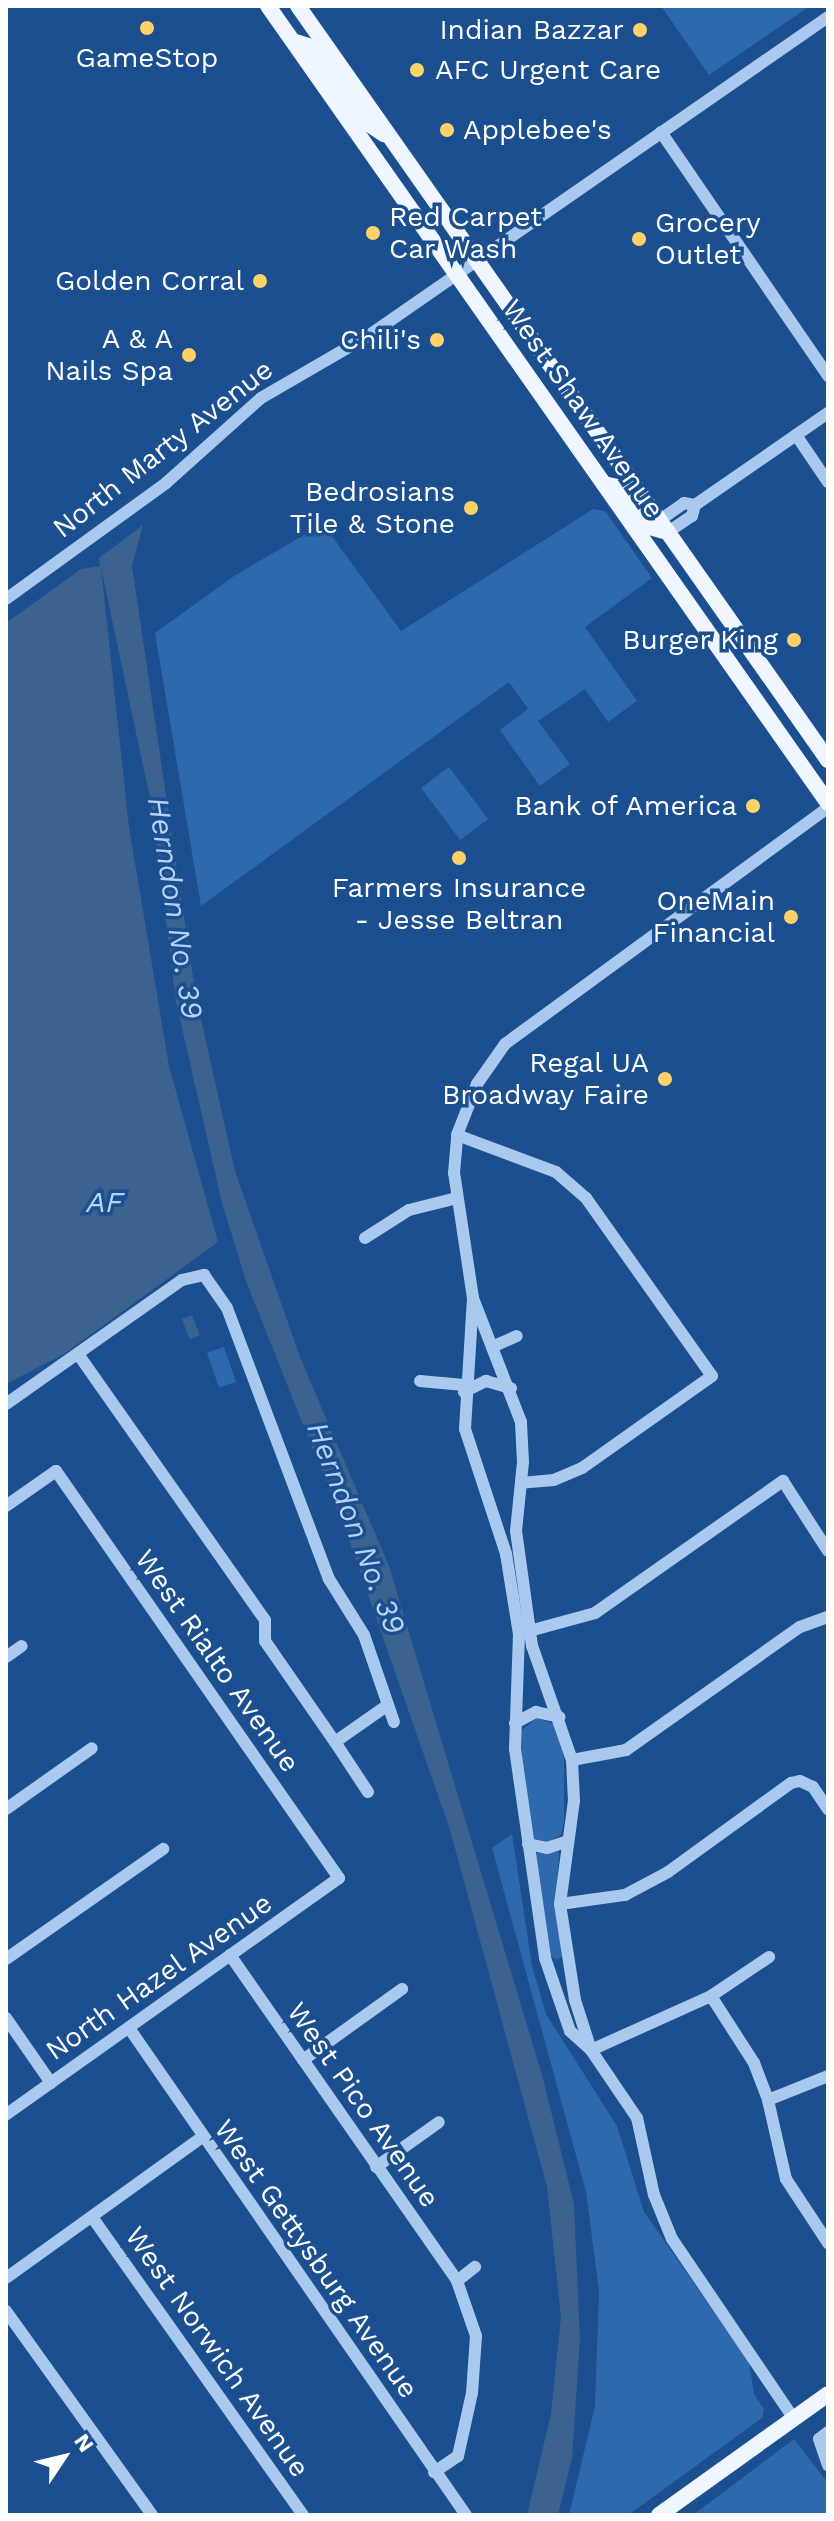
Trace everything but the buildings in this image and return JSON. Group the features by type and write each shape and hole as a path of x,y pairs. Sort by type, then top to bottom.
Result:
{"main road":[{"name":"West Shaw Avenue","path":"268,6 828,806"},
{"path":"284,6 300,9"},
{"name":"West Shaw Avenue","path":"300,9 828,760"},
{"path":"293,41 311,47 366,122 392,140"},
{"path":"604,484 621,488 650,527 664,526"},
{"path":"659,2515 828,2394"}],"street":[{"name":"North Marty Avenue","path":"6,599 166,483 261,398 368,336 828,17"},
{"path":"661,132 828,376"},
{"path":"664,526 692,516 695,505 828,413"},
{"path":"796,435 828,482"},
{"path":"794,2419 672,2239 654,2195 637,2118 591,2050 570,2031 551,1984 528,1844 515,1723 524,1633 516,1531 523,1441 511,1388 473,1298 457,1198 457,1135 477,1084 518,1033 828,806"},
{"path":"457,1135 556,1172 586,1198 712,1376 582,1468 554,1480 521,1483"},
{"path":"365,1238 409,1210 457,1198"},
{"path":"6,1404 182,1280 204,1275 227,1308 329,1579 364,1635 385,1707 394,1722"},
{"path":"473,1298 464,1388 470,1456 506,1554 524,1633 559,1717 572,1760 574,1801 566,1842 560,1904 571,1984 591,2050"},
{"path":"492,1347 517,1336"},
{"path":"78,1354 265,1620 265,1641 368,1792"},
{"path":"420,1381 464,1388 486,1381 511,1388"},
{"name":"West Rialto Avenue","path":"6,1506 56,1471 339,1878"},
{"path":"524,1633 595,1613 783,1481 828,1551"},
{"path":"572,1760 626,1750 800,1627 828,1617"},
{"path":"6,1657 22,1646"},
{"path":"335,1742 385,1707"},
{"path":"515,1723 536,1712 559,1717"},
{"path":"6,1809 92,1748"},
{"path":"560,1904 625,1895 668,1872 800,1781 813,1787 828,1809"},
{"path":"528,1844 547,1848 566,1842"},
{"path":"6,1959 163,1849"},
{"name":"North Hazel Avenue","path":"6,2115 339,1878"},
{"name":"West Pico Avenue","path":"230,1955 457,2281 476,2336 472,2393 458,2456 434,2472"},
{"path":"591,2050 711,1996 769,1957"},
{"path":"303,2060 402,1989"},
{"path":"711,1996 738,2035 768,2100 786,2179 828,2243"},
{"path":"6,2018 51,2083"},
{"name":"West Gettysburg Avenue","path":"129,2028 466,2515"},
{"path":"768,2100 828,2076"},
{"path":"376,2167 439,2122"},
{"path":"6,2278 202,2137"},
{"name":"West Norwich Avenue","path":"92,2217 303,2515"},
{"path":"457,2281 475,2267"},
{"path":"6,2311 152,2515"},
{"path":"828,2432 819,2439 820,2453 828,2465"}],"shaded area":[{"path":"661,6 810,6 709,75"},
{"path":"593,509 605,511 652,578 585,627 637,701 608,722 585,689 538,721 570,764 540,786 500,730 528,709 509,682 201,906 155,633 234,576 323,524 401,631"},
{"path":"449,767 488,819 460,840 421,788"},
{"path":"224,1347 236,1382 219,1388 207,1353"},
{"path":"537,1718 556,1725 564,1757 564,1822 561,1835 548,1842 534,1839 522,1760 521,1731"},
{"path":"512,1834 532,1966 546,2014 617,2126 644,2212 749,2362 754,2394 764,2409 762,2418 628,2515 569,2515 595,2406 599,2291 586,2192 492,1848"},
{"path":"559,1851 556,1904 562,1956 558,1960 550,1956 534,1853"},
{"path":"794,2439 828,2483 828,2515 693,2515"}],"water":[{"path":"143,525 132,566 196,997 235,1171 300,1357 389,1566 542,2075 574,2204 580,2339 572,2458 558,2515 527,2515 551,2414 561,2317 547,2187 450,1830 349,1540 247,1284 222,1203 176,1002 151,803 101,568 129,827 169,1066 218,1242 64,1354 6,1384 6,623 81,569 100,566 99,558"},
{"path":"192,1315 200,1336 190,1339 182,1319"}],"place":[{"name":"GameStop","path":"147,28"},
{"name":"Indian Bazzar","path":"640,30"},
{"name":"AFC Urgent Care","path":"417,70"},
{"name":"Applebee's","path":"447,130"},
{"name":"Red Carpet Car Wash","path":"373,233"},
{"name":"Grocery Outlet","path":"639,239"},
{"name":"Golden Corral","path":"260,281"},
{"name":"Chili's","path":"437,340"},
{"name":"A & A Nails Spa","path":"189,355"},
{"name":"Bedrosians Tile & Stone","path":"471,508"},
{"name":"Burger King","path":"794,640"},
{"name":"Bank of America","path":"753,806"},
{"name":"Farmers Insurance - Jesse Beltran","path":"459,858"},
{"name":"OneMain Financial","path":"791,917"},
{"name":"Regal UA Broadway Faire","path":"665,1079"}],"water label":[{"name":"Herndon No. 39","path":"175,908"},
{"name":"AF","path":"105,1202"},
{"name":"Herndon No. 39","path":"356,1528"}]}
